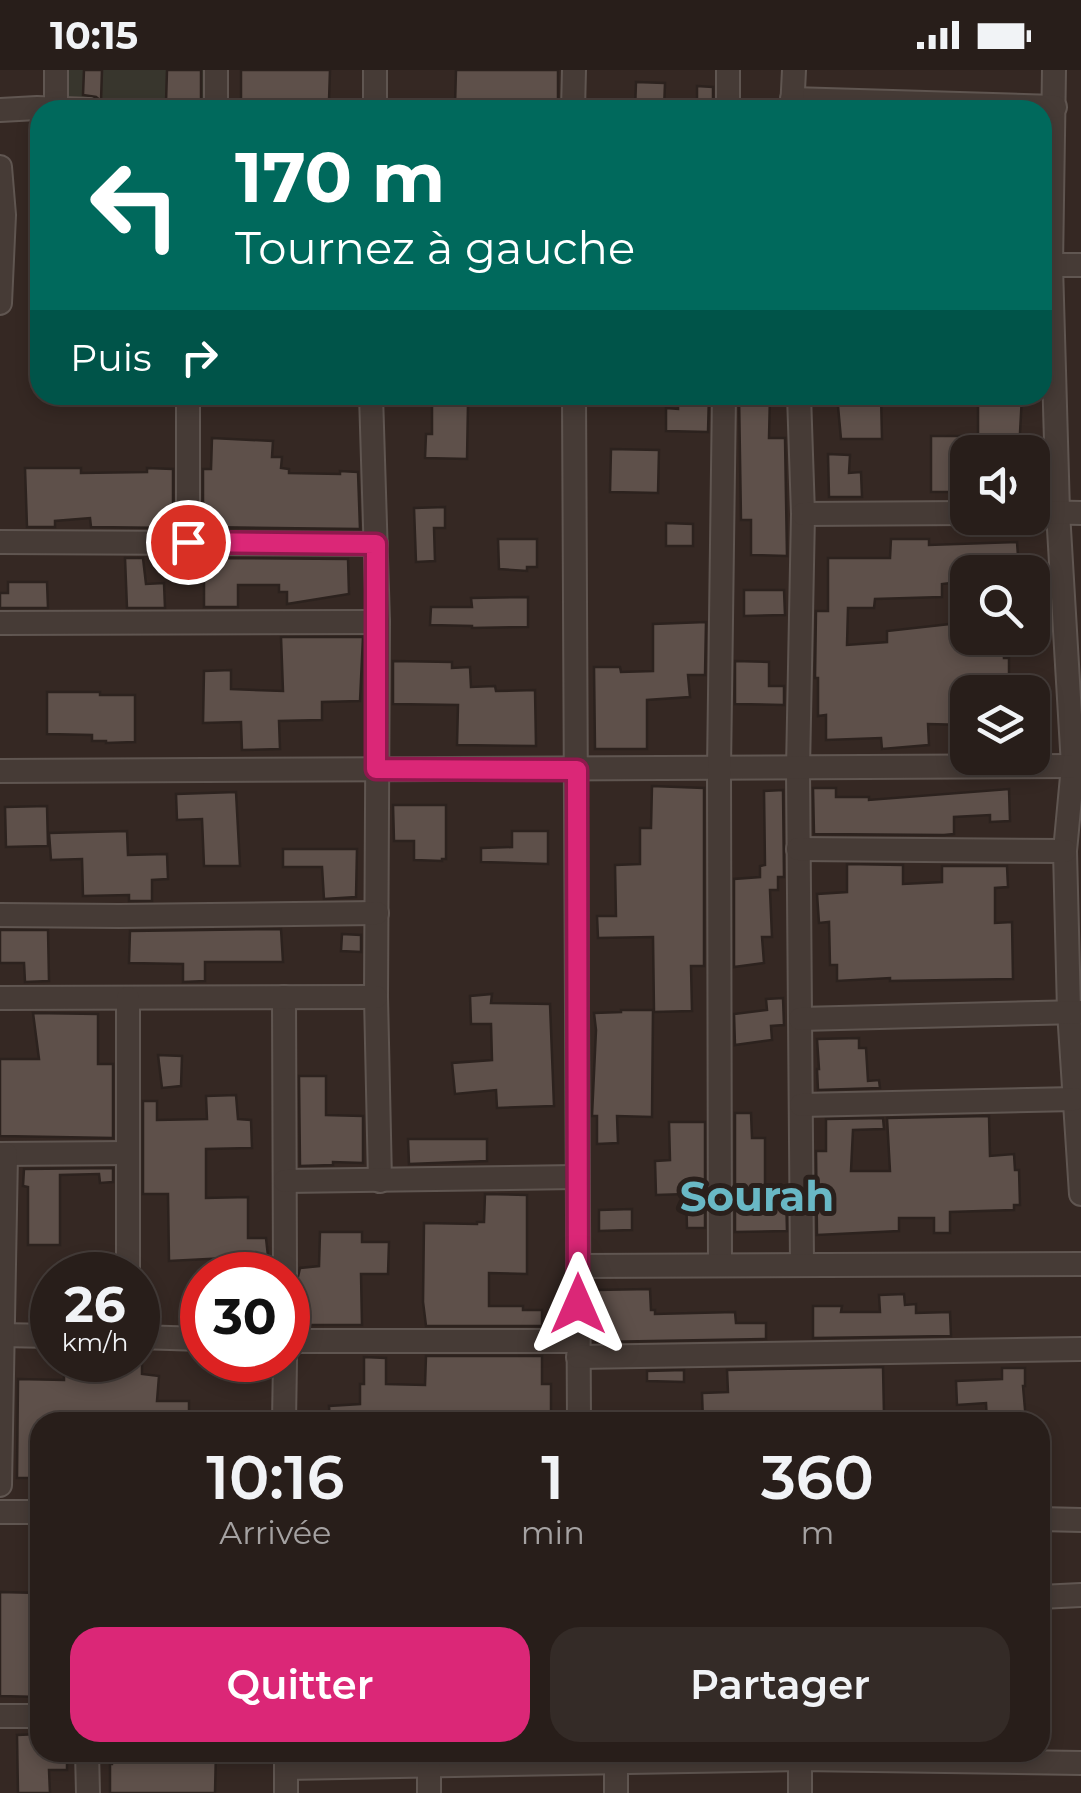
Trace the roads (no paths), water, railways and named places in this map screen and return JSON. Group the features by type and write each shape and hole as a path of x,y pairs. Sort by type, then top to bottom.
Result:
{"street":[{"path":"56,70 56,100"},
{"path":"216,70 216,100"},
{"path":"375,70 375,100"},
{"path":"574,70 574,100"},
{"path":"728,70 728,100"},
{"path":"792,100 794,70"},
{"path":"1052,151 1054,70"},
{"path":"0,110 30,109"},
{"path":"0,168 0,302"},
{"path":"1052,265 1081,264"},
{"path":"1052,384 1070,512 1077,766 1065,852 1081,1194"},
{"path":"188,405 188,542"},
{"path":"371,405 378,622 376,996 380,1181"},
{"path":"574,405 579,1412"},
{"path":"720,1264 719,769 724,405"},
{"path":"799,405 803,514 798,769 802,1264"},
{"path":"803,514 950,512"},
{"path":"0,542 376,544"},
{"path":"0,623 378,622"},
{"path":"0,772 1077,766"},
{"path":"798,849 1065,852"},
{"path":"0,914 377,913"},
{"path":"0,998 376,996"},
{"path":"284,997 285,1252"},
{"path":"128,998 128,1252"},
{"path":"800,1019 1075,1012"},
{"path":"800,1105 1074,1099"},
{"path":"0,1485 3,1154 128,1153"},
{"path":"285,1181 576,1177"},
{"path":"578,1266 1081,1264"},
{"path":"1,1335 30,1336"},
{"path":"310,1342 578,1349 1081,1348"},
{"path":"284,1412 285,1382"},
{"path":"0,1512 30,1512"},
{"path":"1050,1518 1081,1520"},
{"path":"1050,1596 1081,1595"},
{"path":"0,1716 30,1716"},
{"path":"87,1762 88,1793"},
{"path":"286,1762 286,1793"},
{"path":"334,1762 429,1766 662,1762"},
{"path":"800,1762 800,1793"},
{"path":"1041,1762 1081,1763"},
{"path":"616,1764 616,1793"},
{"path":"429,1766 429,1793"}],"district":[{"name":"Sourah","path":"757,1196"}]}
